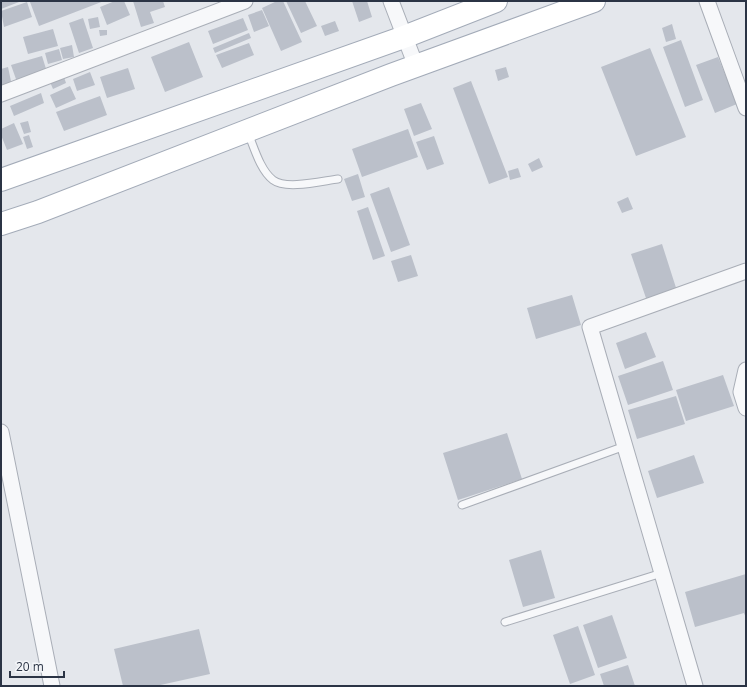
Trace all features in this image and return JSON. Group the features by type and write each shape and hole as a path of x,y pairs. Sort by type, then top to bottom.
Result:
{"main road":[{"path":"1,180 404,37 496,1"},
{"path":"1,224 38,212 416,66 594,1"}],"street":[{"path":"1,94 245,1"},
{"path":"391,1 416,66"},
{"path":"707,1 746,108"},
{"path":"691,685 662,573 590,327 746,271"},
{"path":"746,370 741,392 746,408"},
{"path":"1,432 52,686"}],"lane":[{"path":"247,131 266,171 273,180 290,184 338,179"},
{"path":"462,505 625,446"},
{"path":"505,622 662,573"}],"building":[{"path":"1,1 19,1 19,2 1,9"},
{"path":"104,1 39,26 30,2"},
{"path":"115,1 124,1 130,15 107,25 100,7"},
{"path":"133,1 163,1 165,7 150,12 154,23 141,27"},
{"path":"277,1 283,1 302,42 281,51 262,8"},
{"path":"286,1 305,1 317,26 301,33"},
{"path":"352,1 367,1 372,17 359,22"},
{"path":"27,2 32,17 4,27 1,11"},
{"path":"262,10 269,26 254,32 248,15"},
{"path":"98,17 100,27 90,29 88,19"},
{"path":"83,18 93,48 79,53 69,23"},
{"path":"243,18 248,30 213,44 208,31"},
{"path":"335,21 339,31 325,36 321,26"},
{"path":"672,24 676,39 666,42 662,28"},
{"path":"53,29 58,46 28,54 23,37"},
{"path":"99,30 107,30 107,35 100,36"},
{"path":"249,33 251,38 215,53 213,48"},
{"path":"681,40 703,100 685,107 663,47"},
{"path":"189,42 203,77 165,92 151,57"},
{"path":"249,43 254,55 222,68 216,55"},
{"path":"72,45 74,57 63,59 60,48"},
{"path":"650,48 686,137 636,156 601,67"},
{"path":"59,49 62,60 48,64 45,53"},
{"path":"42,56 47,72 17,82 11,65"},
{"path":"718,57 737,104 715,113 696,65"},
{"path":"8,67 12,86 1,89 1,69"},
{"path":"506,67 509,77 498,81 495,70"},
{"path":"128,68 135,89 107,98 100,77"},
{"path":"90,72 95,85 77,91 73,79"},
{"path":"64,77 66,83 53,89 50,82"},
{"path":"471,81 508,177 489,184 453,88"},
{"path":"70,86 76,99 56,108 50,95"},
{"path":"41,93 44,103 14,116 10,106"},
{"path":"100,96 107,115 64,131 56,112"},
{"path":"421,103 432,129 414,136 404,109"},
{"path":"28,121 31,132 24,134 20,123"},
{"path":"14,123 23,144 7,150 1,135 1,129"},
{"path":"408,129 418,157 362,177 352,149"},
{"path":"29,135 33,147 27,149 23,137"},
{"path":"434,136 444,164 427,170 416,142"},
{"path":"539,158 543,167 532,172 528,164"},
{"path":"518,168 521,177 510,180 508,171"},
{"path":"358,174 365,197 352,201 344,179"},
{"path":"389,187 410,245 391,252 370,194"},
{"path":"628,197 633,209 622,213 617,202"},
{"path":"368,207 385,256 373,260 357,211"},
{"path":"662,244 678,294 648,304 631,254"},
{"path":"411,255 418,276 398,282 391,261"},
{"path":"572,295 581,325 536,339 527,308"},
{"path":"646,332 656,357 625,369 616,343"},
{"path":"663,361 673,390 628,405 618,376"},
{"path":"723,375 734,406 686,421 676,390"},
{"path":"676,396 685,424 637,439 628,410"},
{"path":"507,433 522,479 458,500 443,453"},
{"path":"694,455 704,483 657,498 648,471"},
{"path":"541,550 555,598 523,607 509,560"},
{"path":"746,574 746,618 744,613 695,627 685,592"},
{"path":"612,615 627,658 598,668 583,625"},
{"path":"578,626 595,675 570,684 553,635"},
{"path":"199,629 210,674 156,686 123,686 114,649"},
{"path":"628,665 635,686 604,686 600,674"}]}
